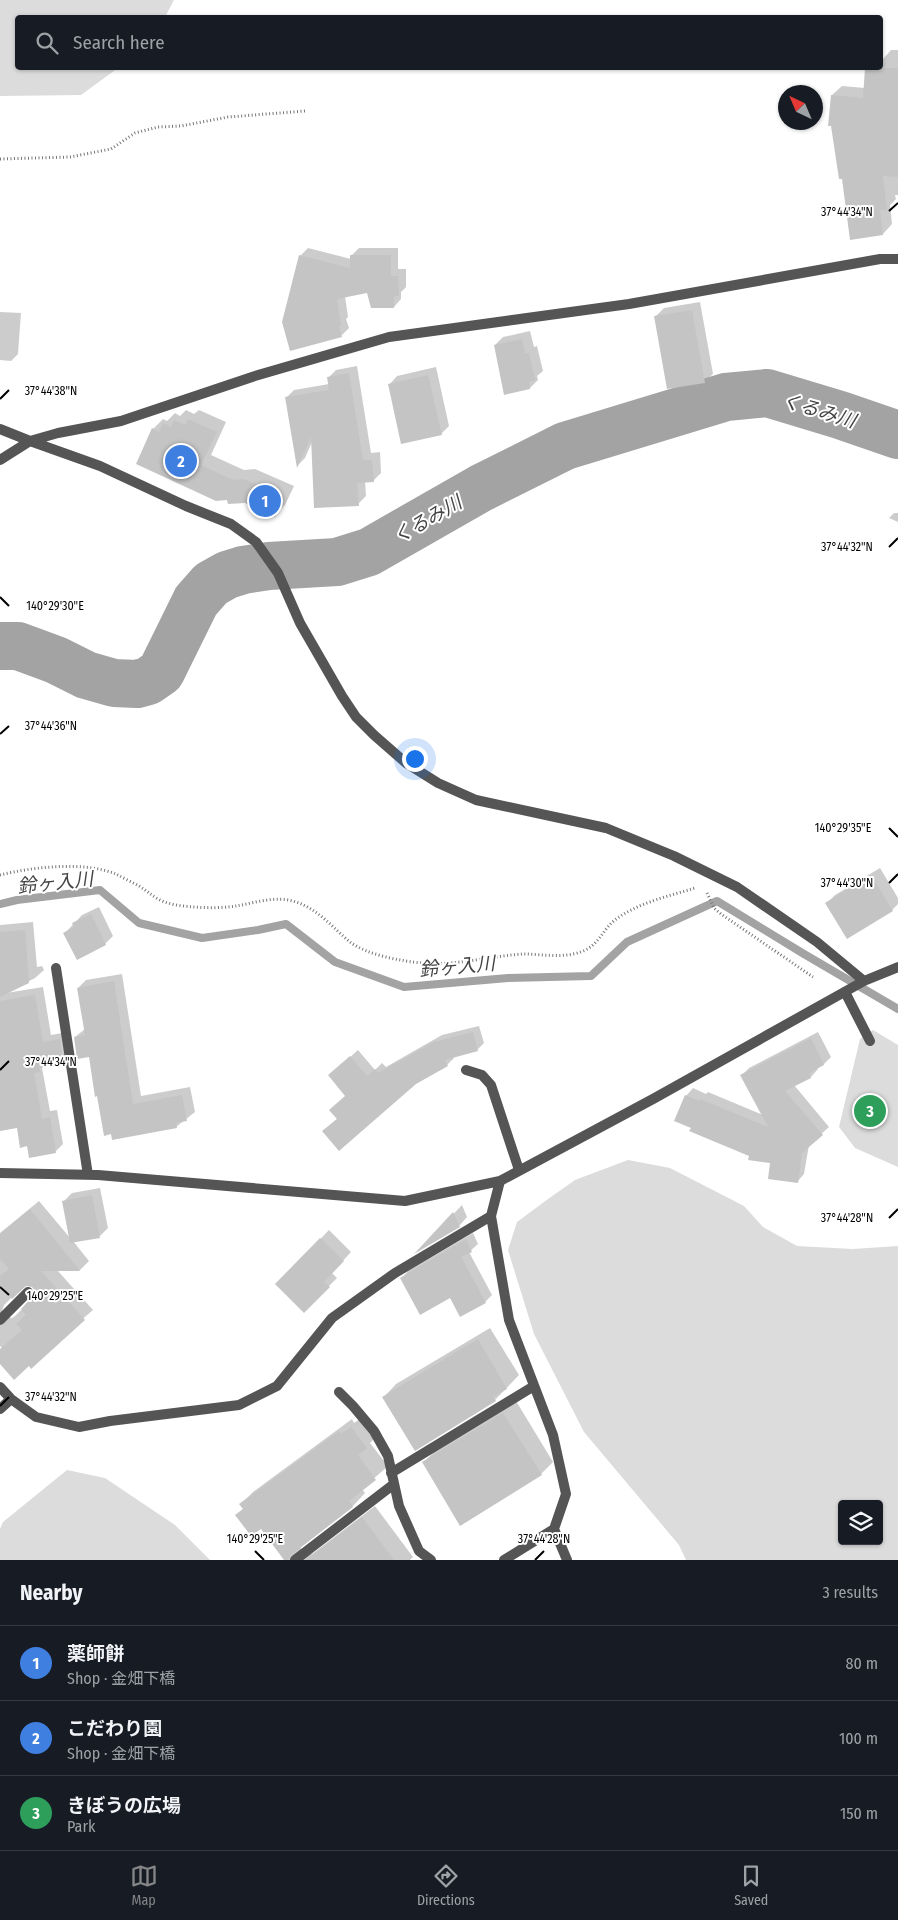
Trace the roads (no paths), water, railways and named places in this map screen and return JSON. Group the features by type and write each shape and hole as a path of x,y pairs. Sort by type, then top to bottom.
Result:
{"street":[{"path":"0,460 30,441 58,433 121,422 255,376 390,337 629,304 880,259 898,259"},
{"path":"0,429 100,466 186,506 231,524 256,542 278,573 300,623 356,717 374,736 406,763 438,782 476,800 606,828 674,856 737,887 817,942 864,981"},
{"path":"0,1173 88,1175 405,1201 500,1181 653,1099 864,981 898,967"},
{"path":"56,968 88,1175"},
{"path":"844,992 870,1041"},
{"path":"466,1070 482,1075 491,1085 519,1170"},
{"path":"500,1181 491,1216 509,1320 553,1435 566,1494 554,1529 504,1560"},
{"path":"0,1387 11,1399 36,1417 79,1428 110,1421 239,1405 277,1386 332,1318 395,1273 491,1216"},
{"path":"0,1320 28,1292"},
{"path":"391,1473 534,1386"},
{"path":"339,1392 374,1431 388,1456 399,1506 419,1551 431,1560"},
{"path":"0,1409 11,1399"},
{"path":"295,1560 394,1484"},
{"path":"554,1529 567,1560"}],"waterway":[{"name":"くるみ川","path":"0,646 18,646 56,660 86,675 114,683 137,684 148,681 161,672 196,601 211,584 227,575 243,570 269,566 337,562 369,552 481,488 565,446 726,397 767,393 898,435"},
{"name":"鈴ヶ入川","path":"0,904 17,900 100,890 139,923 202,938 286,924 335,962 404,987 508,978 591,976 627,942 717,901 898,1009"}],"place":[{"name":"こだわり園","path":"181,461"},
{"name":"薬師餅","path":"265,501"},
{"name":"きぼうの広場","path":"870,1111"}]}
